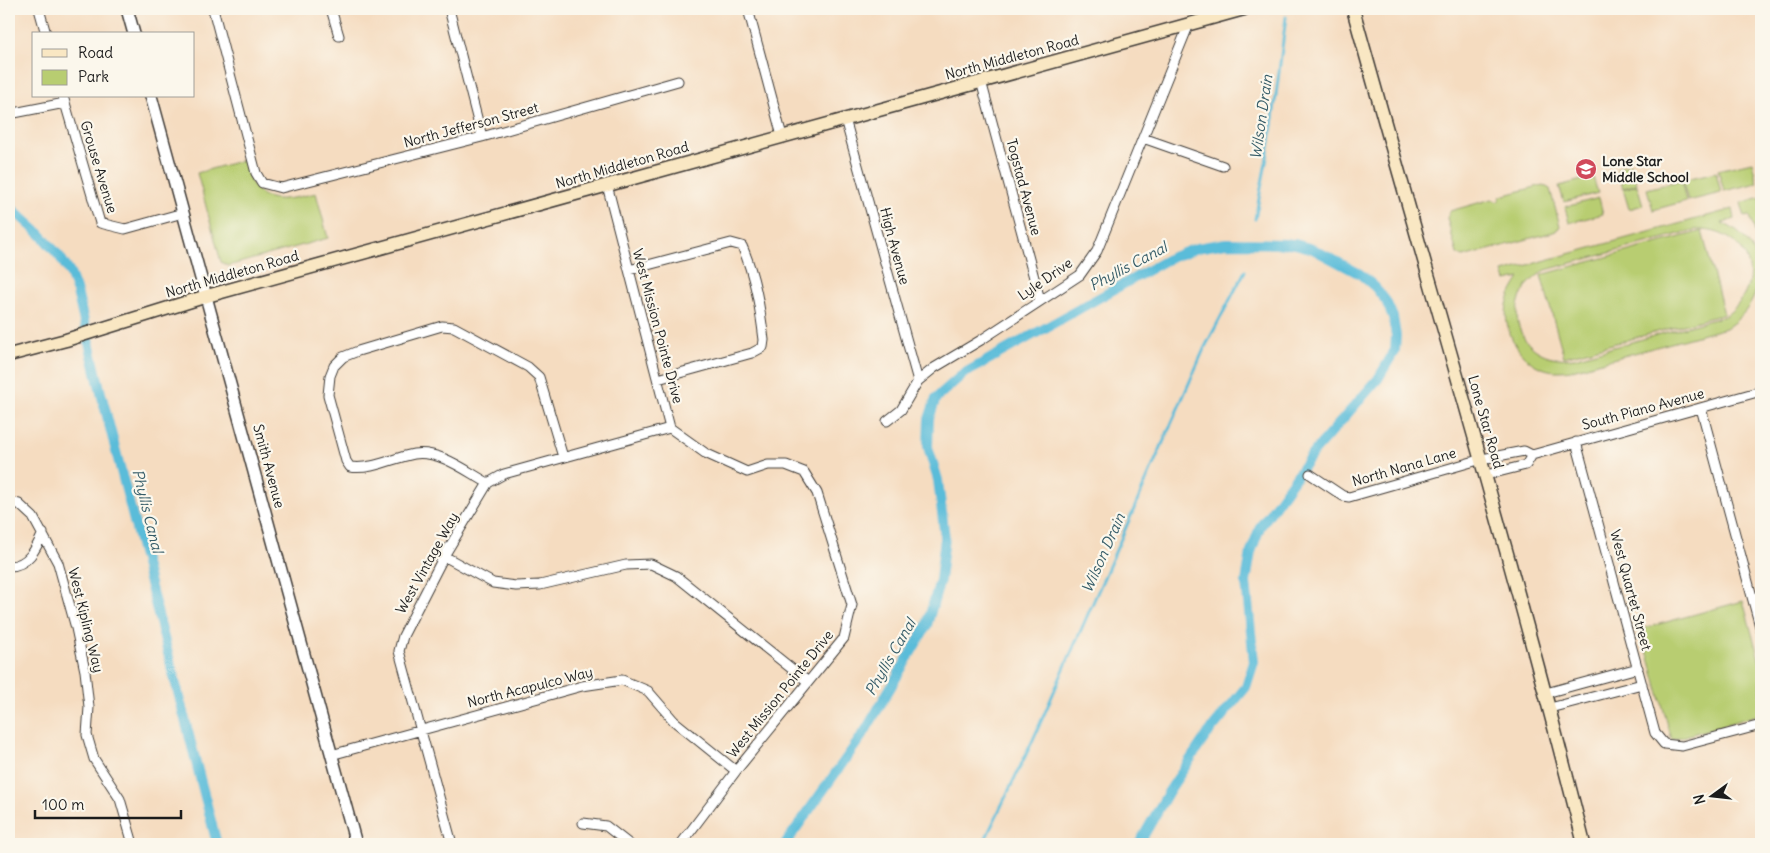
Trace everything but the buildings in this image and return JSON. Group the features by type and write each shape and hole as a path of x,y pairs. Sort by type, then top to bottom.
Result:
{"main road":[{"name":"North Middleton Road","path":"9,355 207,296 1244,9"},
{"name":"Lone Star Road","path":"1353,9 1405,199 1482,459 1550,708 1584,844"}],"street":[{"path":"39,9 45,32"},
{"path":"127,9 133,32"},
{"name":"North Jefferson Street","path":"213,9 256,173 262,183 281,188 482,137 678,81"},
{"path":"331,9 340,36"},
{"path":"449,9 482,137"},
{"path":"748,9 782,136"},
{"name":"Lyle Drive","path":"887,421 901,410 918,382 934,368 981,340 1080,274 1098,252 1188,24"},
{"name":"Togstad Avenue","path":"981,81 1040,300"},
{"name":"Smith Avenue","path":"152,98 356,844"},
{"path":"9,114 64,100"},
{"name":"Grouse Avenue","path":"64,100 100,223 125,229 183,213"},
{"name":"High Avenue","path":"845,118 918,382"},
{"path":"1143,138 1223,166"},
{"name":"West Mission Pointe Drive","path":"607,185 670,428 705,453 747,472 768,465 786,465 804,472 817,493 852,605 844,638 736,770 681,844"},
{"path":"629,270 731,242 742,246 751,267 761,315 763,347 752,353 658,379"},
{"path":"563,457 539,377 528,368 454,327 442,326 358,351 343,357 334,366 330,376 328,395 346,461 350,467 364,469 414,454 427,454 441,458 488,483 504,474 670,428"},
{"name":"South Piano Avenue","path":"1486,475 1526,465 1532,455 1761,391"},
{"path":"1701,408 1761,630"},
{"name":"West Quartet Street","path":"1576,442 1655,732 1664,744 1682,746 1761,725"},
{"name":"South Piano Avenue","path":"1482,459 1524,451 1532,455"},
{"name":"North Nana Lane","path":"1310,474 1343,496 1349,497 1482,459"},
{"name":"West Vintage Way","path":"452,844 399,651 403,636 444,556 488,483"},
{"name":"West Kipling Way","path":"9,502 20,504 32,517 43,533 58,562 76,628 85,671 89,707 87,735 94,759 120,799 133,844"},
{"path":"9,566 15,566 29,558 36,550 43,533"},
{"path":"444,556 493,582 516,586 540,585 626,565 651,564 676,576 807,681"},
{"path":"1546,693 1638,668"},
{"name":"North Acapulco Way","path":"331,755 582,686 622,680 648,691 674,720 736,770"},
{"path":"1550,708 1642,684"},
{"path":"583,823 606,826 629,844"}],"green space":[{"path":"243,160 254,186 269,198 289,199 316,193 328,238 228,266 221,262 197,173"},
{"path":"1752,162 1757,183 1724,191 1718,170"},
{"path":"1631,164 1637,184 1623,188 1617,168"},
{"path":"1716,172 1721,193 1688,201 1682,180"},
{"path":"1593,177 1598,193 1564,202 1559,186"},
{"path":"1681,180 1686,201 1653,210 1647,189"},
{"path":"1543,185 1550,189 1560,226 1557,231 1463,257 1457,254 1447,218 1450,211 1492,199 1498,202 1501,196"},
{"path":"1637,185 1643,205 1629,209 1623,189"},
{"path":"1761,197 1761,245 1750,216 1745,217 1741,203"},
{"path":"1599,198 1603,214 1569,223 1565,207"},
{"path":"1733,209 1735,219 1722,223 1738,232 1749,244 1756,258 1758,273 1757,288 1751,303 1740,317 1726,328 1572,370 1558,371 1548,370 1528,360 1515,344 1507,325 1506,315 1509,298 1520,278 1506,281 1503,272","holes":["1694,230 1713,232 1728,238 1740,247 1747,260 1749,274 1747,289 1739,303 1725,316 1574,358 1554,357 1538,351 1526,341 1519,328 1517,312 1521,297 1530,282 1546,270"]},
{"path":"1702,231 1724,314 1564,357 1541,275"},
{"path":"1743,601 1761,666 1761,714 1672,740 1641,629"}],"waterway":[{"name":"Wilson Drain","path":"1255,219 1270,142 1286,17"},
{"name":"Phyllis Canal","path":"9,206 40,234 60,257 70,273 77,292 101,393 217,844"},
{"name":"Phyllis Canal","path":"785,844 864,733 927,625 940,580 945,538 938,480 928,447 929,419 936,398 963,374 1170,258 1197,248 1226,243 1295,244 1313,249 1360,274 1375,287 1386,301 1393,317 1396,336 1395,350 1378,379 1313,453 1260,527 1251,552 1246,582 1254,662 1246,687 1206,736 1169,791 1139,844"},
{"name":"Wilson Drain","path":"983,844 1032,742 1204,349 1245,271"}],"place":[{"name":"Lone Star Middle School","path":"1586,169"}]}
